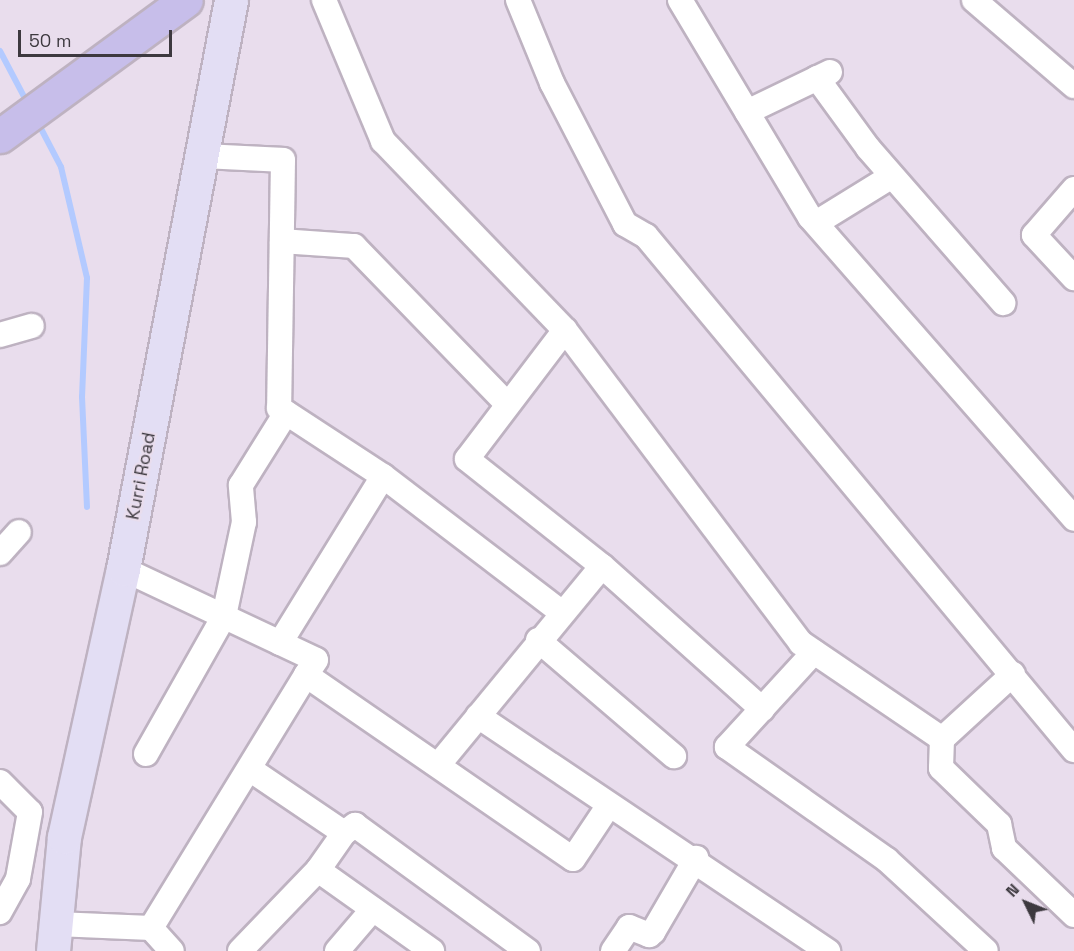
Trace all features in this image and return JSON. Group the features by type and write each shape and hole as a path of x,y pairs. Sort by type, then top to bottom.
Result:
{"main road":[{"path":"0,136 186,0"},
{"name":"Kurri Road","path":"54,937 61,865 123,569 205,156 231,0"}],"street":[{"path":"324,0 383,141 565,330 801,643 942,739"},
{"path":"518,0 552,83 625,224 646,236 1074,750"},
{"path":"680,0 816,223 1074,519"},
{"path":"974,0 1074,86"},
{"path":"747,112 823,75 892,176 1003,303"},
{"path":"205,156 283,160 279,408 383,476 561,612"},
{"path":"816,223 892,176"},
{"path":"1074,189 1034,235 1074,278"},
{"path":"282,241 354,246 506,403"},
{"path":"0,335 32,326"},
{"path":"565,330 506,403 467,459 602,566 762,709"},
{"path":"146,754 224,616 244,522 241,485 286,413"},
{"path":"280,642 383,476"},
{"path":"0,553 19,532"},
{"path":"439,764 561,612 602,566"},
{"path":"123,569 316,660 251,770 151,928"},
{"path":"538,640 674,756"},
{"path":"814,652 727,747 887,860 986,951"},
{"path":"1013,674 942,739 941,768 999,824 1004,848 1074,915"},
{"path":"306,675 439,764 573,859 609,805"},
{"path":"478,716 676,850 696,858 828,951"},
{"path":"251,770 344,833"},
{"path":"0,782 29,808 21,862 12,894 0,912"},
{"path":"240,951 318,870 344,833 355,825 528,951"},
{"path":"613,951 628,927 653,932 696,858"},
{"path":"21,862 61,865"},
{"path":"318,870 432,951"},
{"path":"337,951 373,909"},
{"path":"54,937 151,928"},
{"path":"151,928 172,951"}],"waterway":[{"path":"0,51 28,104"},
{"path":"37,121 61,167 87,278 82,397 87,507"}]}
